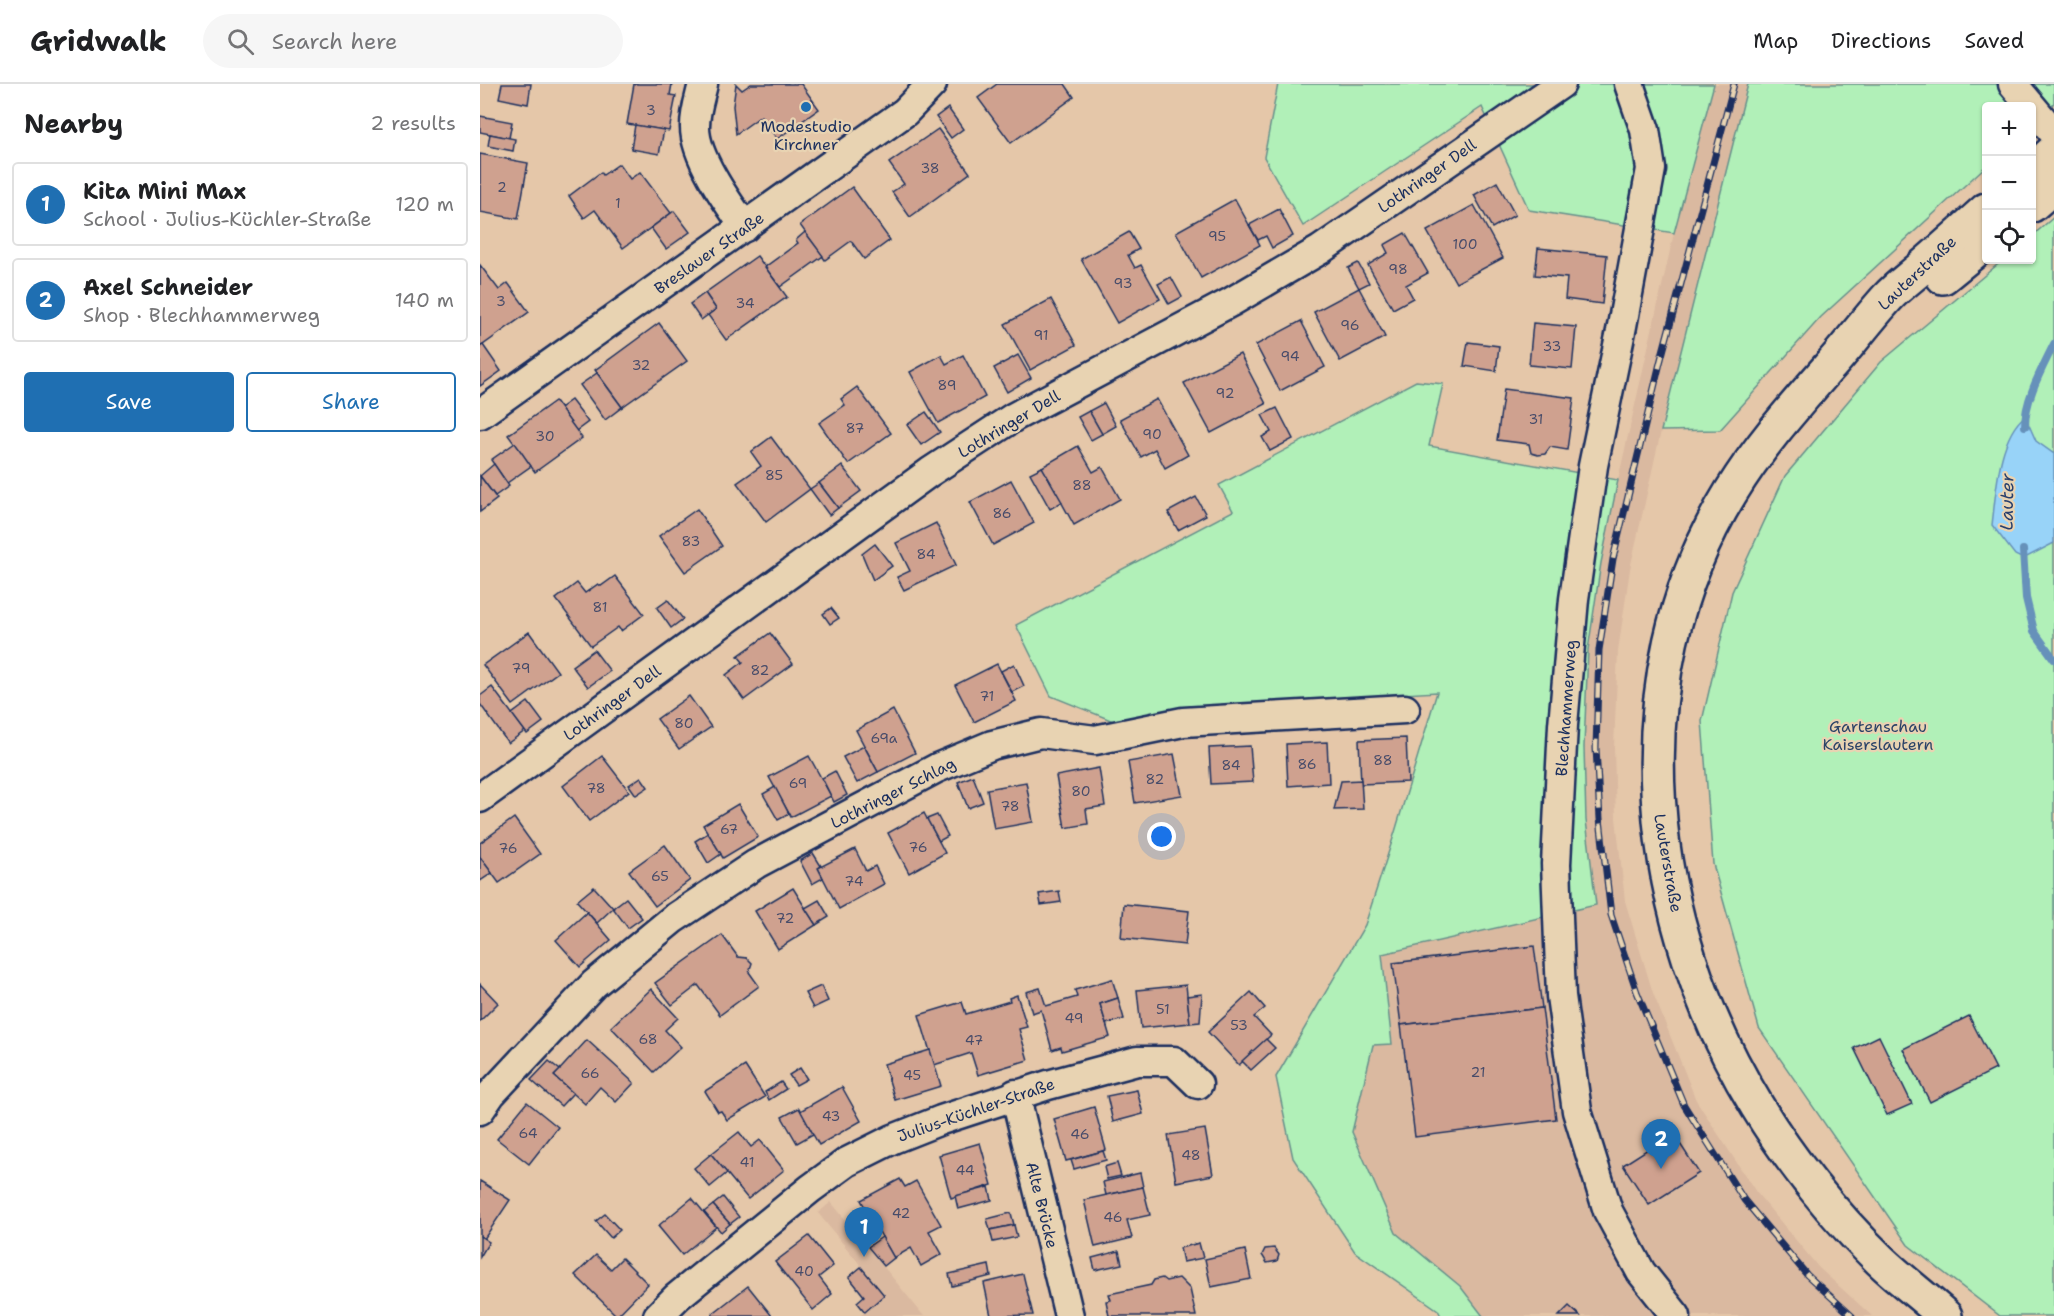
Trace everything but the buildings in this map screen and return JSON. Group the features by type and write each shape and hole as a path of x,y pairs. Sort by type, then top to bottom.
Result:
{"main road":[{"path":"2036,167 2054,151"},
{"path":"2036,201 2054,186"},
{"name":"Lauterstraße","path":"1945,1316 1882,1261 1846,1224 1803,1172 1758,1108 1721,1039 1696,976 1676,910 1659,819 1656,761 1661,695 1675,625 1695,564 1725,502 1758,450 1889,296 1982,214"},
{"name":"Lauterstraße","path":"1829,368 1982,245"}],"street":[{"path":"703,84 694,127 703,158 717,185 745,227"},
{"name":"Breslauer Straße","path":"480,414 905,112 932,84"},
{"name":"Lothringer Dell","path":"480,798 930,472 1014,417 1231,302 1320,250 1561,84"},
{"name":"Blechhammerweg","path":"1629,84 1645,130 1651,169 1593,466 1574,599 1563,725 1557,864 1562,996 1577,1111 1608,1211 1641,1272 1676,1316"},
{"path":"2013,84 2054,132"},
{"name":"Lothringer Schlag","path":"480,1110 491,1094 594,984 673,919 756,864 942,766 992,745 1041,733 1095,740 1182,722 1405,709"},
{"name":"Julius-Küchler-Straße","path":"658,1316 676,1297 810,1189 847,1162 893,1139 1016,1094 1137,1061 1174,1061 1198,1084"},
{"name":"Alte Brücke","path":"1016,1094 1069,1316"}],"shaded area":[{"path":"1714,84 1748,84 1661,431 1630,569 1618,651 1614,747 1616,818 1625,901 1653,993 1696,1100 1756,1192 1819,1268 1872,1316 1483,1316 1460,1286 1396,1233 1352,1133 1373,1045 1392,1043 1382,954 1596,905 1586,820 1584,747 1588,650 1601,563 1618,480 1674,233"},
{"path":"831,1202 924,1316 860,1316 884,1294 818,1213"}],"green space":[{"path":"1278,84 1714,84 1674,233 1529,210 1482,107 1303,226 1264,157"},
{"path":"1748,84 2054,84 2054,103 2036,120 2036,102 1982,102 1982,170 1821,317 1720,430 1661,431"},
{"name":"Gartenschau Kaiserslautern","path":"2054,217 2054,1316 2000,1316 1908,1245 1759,1028 1713,864 1702,721 1732,592 1785,476 1881,362 1998,264 2036,264 2036,233"},
{"path":"1416,381 1443,384 1429,446 1618,480 1601,563 1588,650 1584,747 1586,820 1596,905 1382,954 1392,1044 1373,1045 1352,1132 1396,1233 1460,1286 1483,1316 1441,1316 1438,1310 1355,1252 1293,1158 1276,1077 1365,925 1437,692 1183,707 1113,721 1051,696 1016,625 1233,511 1219,485"}],"water":[{"path":"2025,416 2036,441 2054,454 2054,543 2023,559 2015,555 1992,525 1997,482 2004,452 2016,425"}],"waterway":[{"name":"Lauter","path":"2025,426 2031,394 2054,344"},
{"name":"Lauter","path":"2023,550 2026,598 2034,631 2054,659"}],"railway":[{"path":"1734,84 1660,363 1613,559 1599,650 1596,748 1600,819 1611,915 1637,992 1684,1105 1744,1200 1807,1275 1852,1316"}],"place":[{"name":"Modestudio Kirchner","path":"806,107"},
{"name":"Axel Schneider","path":"1661,1169"},
{"name":"Kita Mini Max","path":"864,1257"}]}
